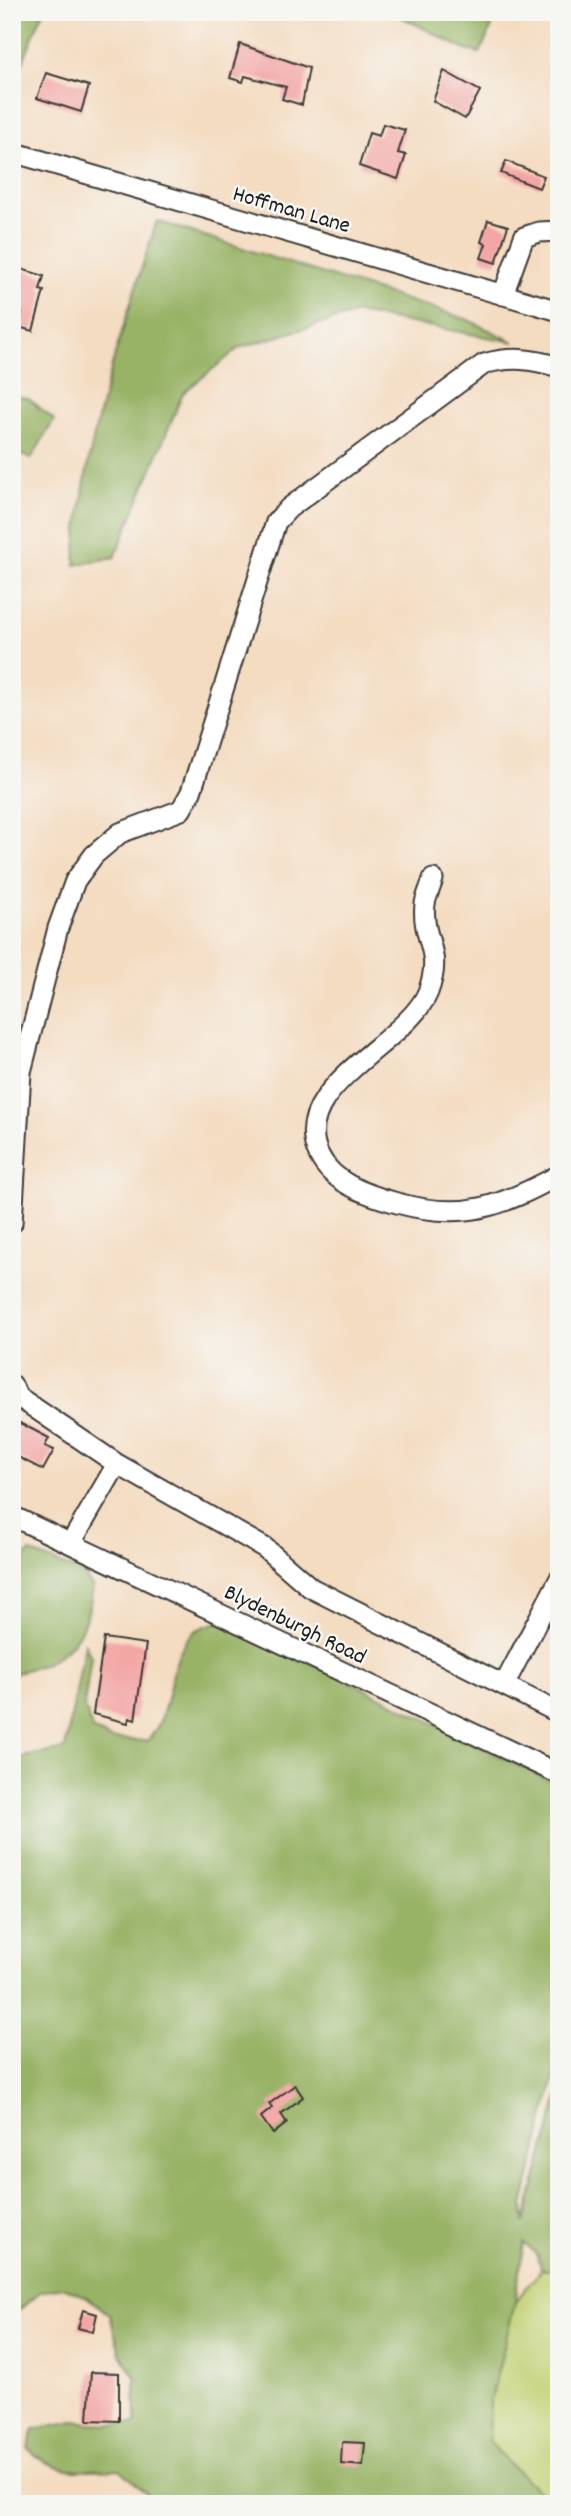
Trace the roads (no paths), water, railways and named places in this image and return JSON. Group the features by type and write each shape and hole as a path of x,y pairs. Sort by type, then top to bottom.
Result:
{"street":[{"name":"Hoffman Lane","path":"12,152 559,311"},
{"path":"503,295 524,237 539,232 559,231"},
{"path":"12,1223 21,1072 58,928 75,881 94,855 120,833 181,810 191,792 275,522 289,508 484,364 504,358 525,358 559,367"},
{"path":"433,879 425,904 435,968 426,996 408,1020 337,1083 323,1102 316,1125 316,1147 326,1169 349,1185 381,1199 428,1212 470,1212 523,1195 559,1175"},
{"path":"12,1385 17,1396 117,1464 265,1548 311,1588 559,1713"},
{"path":"71,1543 117,1464"},
{"name":"Blydenburgh Road","path":"12,1516 559,1774"},
{"path":"504,1685 559,1580"}]}
